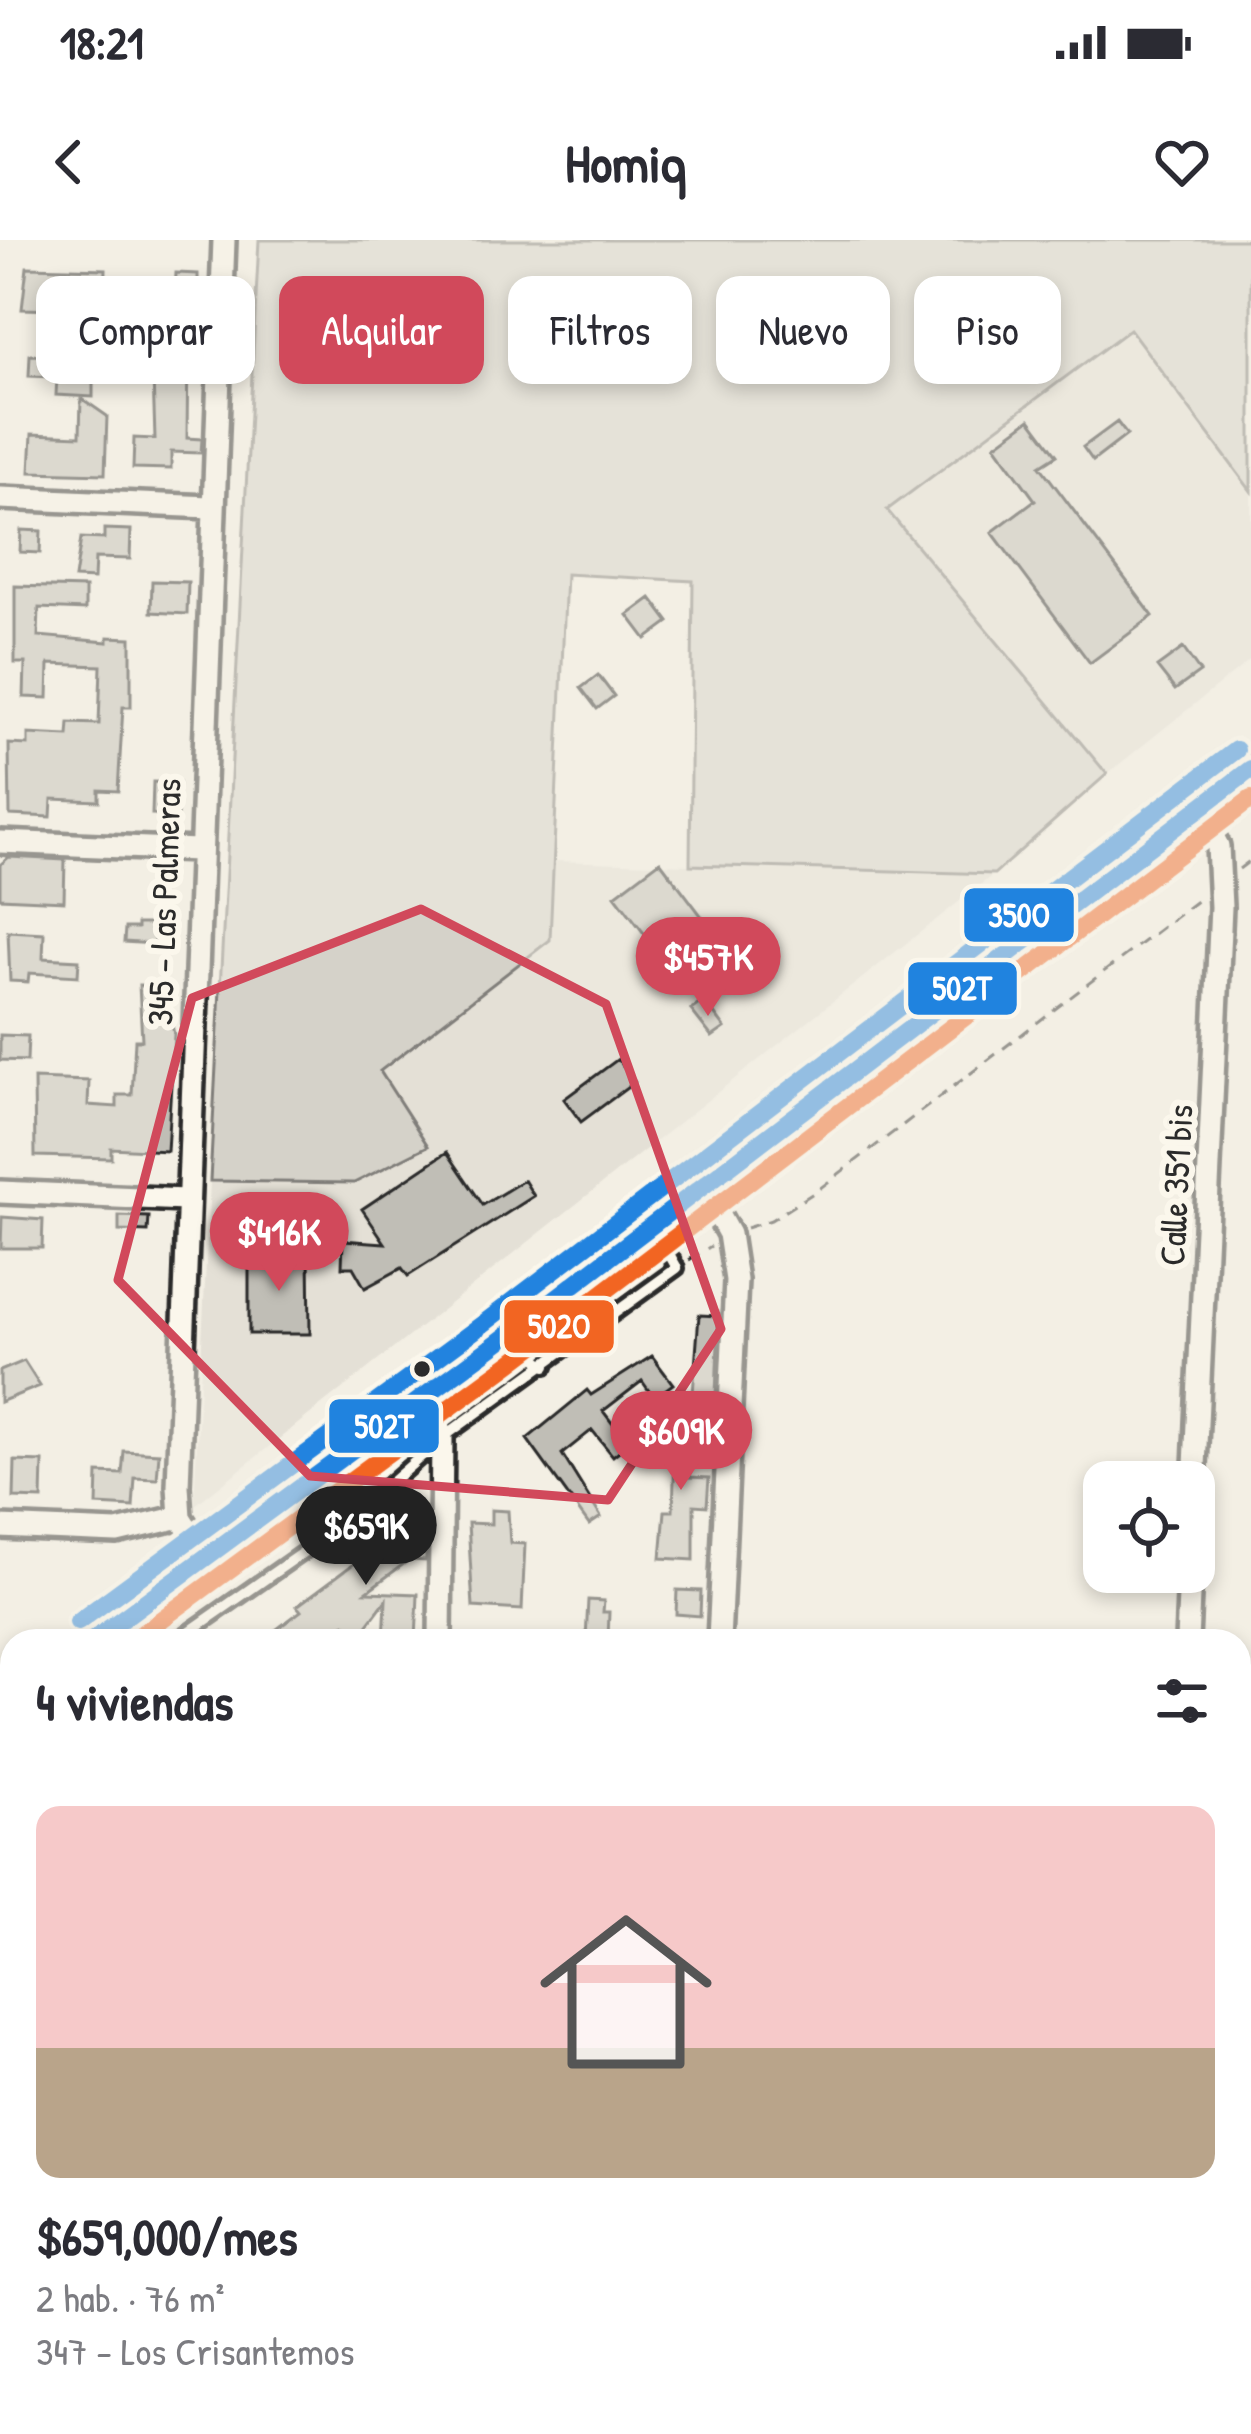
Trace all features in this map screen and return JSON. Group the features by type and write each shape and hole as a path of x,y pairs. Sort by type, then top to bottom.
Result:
{"main road":[{"path":"131,1629 207,1559 1251,769"}],"street":[{"name":"345 - Las Palmeras","path":"180,1516 185,1200 224,240"},
{"path":"0,498 210,507"},
{"name":"Calle 351 bis","path":"1195,1461 1219,884 1218,846 1199,809"},
{"path":"0,842 198,850"},
{"path":"703,1187 729,1234 736,1280 720,1629"},
{"path":"0,1192 185,1200"},
{"path":"433,1391 442,1438 440,1629"},
{"path":"0,1527 117,1532 180,1516 207,1559"},
{"path":"1188,1629 1189,1593"}],"lane":[{"path":"193,1629 344,1523 442,1438 677,1268 652,1224"},
{"path":"508,1335 546,1366"},
{"path":"309,1484 344,1523"}],"path":[{"path":"677,1268 729,1234 771,1220 815,1192 1219,884"}],"highlighted area":[{"path":"421,909 606,1004 721,1329 608,1500 310,1476 118,1280 192,998"}],"shaded area":[{"path":"259,240 1251,240 1251,491 1130,329 1061,380 1061,276 914,276 914,384 1056,384 887,510 1107,774 994,874 690,865 693,581 566,574 550,940 380,1071 428,1146 354,1183 210,1181"},
{"path":"1131,328 1251,491 1251,659 1107,774 887,510"},
{"path":"553,861 994,874 194,1506 210,1181 354,1183 427,1145 379,1071 550,940"}],"building":[{"path":"27,267 106,269 106,276 36,276 36,309 22,309"},
{"path":"30,355 36,355 36,376 29,376"},
{"path":"57,384 93,384 93,397 56,395"},
{"path":"153,384 188,384 187,438 202,439 201,453 171,452 171,469 133,468 134,438 155,439"},
{"path":"81,398 107,416 105,474 30,472 32,434 80,436"},
{"path":"1030,419 1057,455 1040,466 1153,616 1090,663 992,532 1035,500 995,445"},
{"path":"1117,422 1127,435 1093,461 1083,447"},
{"path":"104,529 131,530 130,559 95,558 94,579 75,578 81,538 104,539"},
{"path":"21,530 41,531 40,553 20,552"},
{"path":"152,581 188,582 187,614 151,612"},
{"path":"15,586 85,588 85,610 39,608 38,636 108,642 108,637 131,638 131,707 123,707 118,791 99,790 99,801 52,799 51,817 10,815 9,744 28,745 28,734 68,736 69,723 99,724 101,666 49,664 48,698 24,697 25,663 15,663"},
{"path":"651,598 669,622 646,639 628,615"},
{"path":"1183,648 1200,672 1175,690 1157,667"},
{"path":"598,675 614,696 597,709 581,688"},
{"path":"153,782 179,783 177,815 152,814"},
{"path":"9,857 65,860 64,901 0,898 0,865"},
{"path":"660,861 725,947 680,981 615,895"},
{"path":"137,924 155,924 154,944 124,942 125,928 137,928"},
{"path":"8,931 44,933 43,958 79,960 78,976 29,973 28,982 10,981"},
{"path":"139,985 164,986 163,1016 170,1016 174,1034 167,1151 111,1148 111,1158 35,1156 34,1079 89,1081 88,1105 117,1107 117,1095 132,1095 135,1040 142,1040"},
{"path":"704,1000 725,1028 712,1037 691,1010"},
{"path":"0,1035 28,1036 27,1061 0,1060"},
{"path":"618,1059 635,1082 581,1122 564,1099"},
{"path":"447,1152 483,1205 524,1180 534,1196 408,1276 402,1268 365,1288 353,1267 342,1267 343,1240 385,1243 362,1209"},
{"path":"119,1216 149,1217 148,1232 119,1231"},
{"path":"2,1217 43,1220 42,1248 1,1248"},
{"path":"249,1253 309,1253 310,1334 249,1334"},
{"path":"699,1315 719,1316 716,1395 693,1394"},
{"path":"652,1356 673,1384 654,1398 642,1381 603,1411 628,1444 613,1456 592,1430 562,1454 601,1517 589,1525 527,1439 587,1390 591,1395"},
{"path":"24,1361 40,1386 0,1402 0,1371"},
{"path":"660,1421 692,1423 690,1477 709,1478 707,1506 694,1505 694,1560 661,1558 665,1511 673,1511 675,1450 659,1450"},
{"path":"124,1451 159,1453 157,1479 135,1478 133,1507 97,1505 98,1473 122,1474"},
{"path":"15,1461 43,1462 42,1499 14,1498"},
{"path":"408,1504 417,1515 426,1508 426,1561 409,1560 366,1592 418,1594 417,1629 385,1629 386,1600 364,1629 349,1629 345,1624 338,1629 277,1629 301,1611 297,1606 375,1548 366,1535"},
{"path":"491,1510 508,1511 510,1543 525,1544 522,1610 473,1607 468,1523 491,1524"},
{"path":"677,1590 701,1591 700,1616 676,1614"},
{"path":"588,1600 604,1601 608,1629 587,1629"}],"transit line":[{"name":"350O","path":"78,1622 483,1324 1236,750"},
{"name":"502T","path":"108,1629 497,1343 1251,769"},
{"name":"502O","path":"148,1629 512,1362 1251,799"}]}
